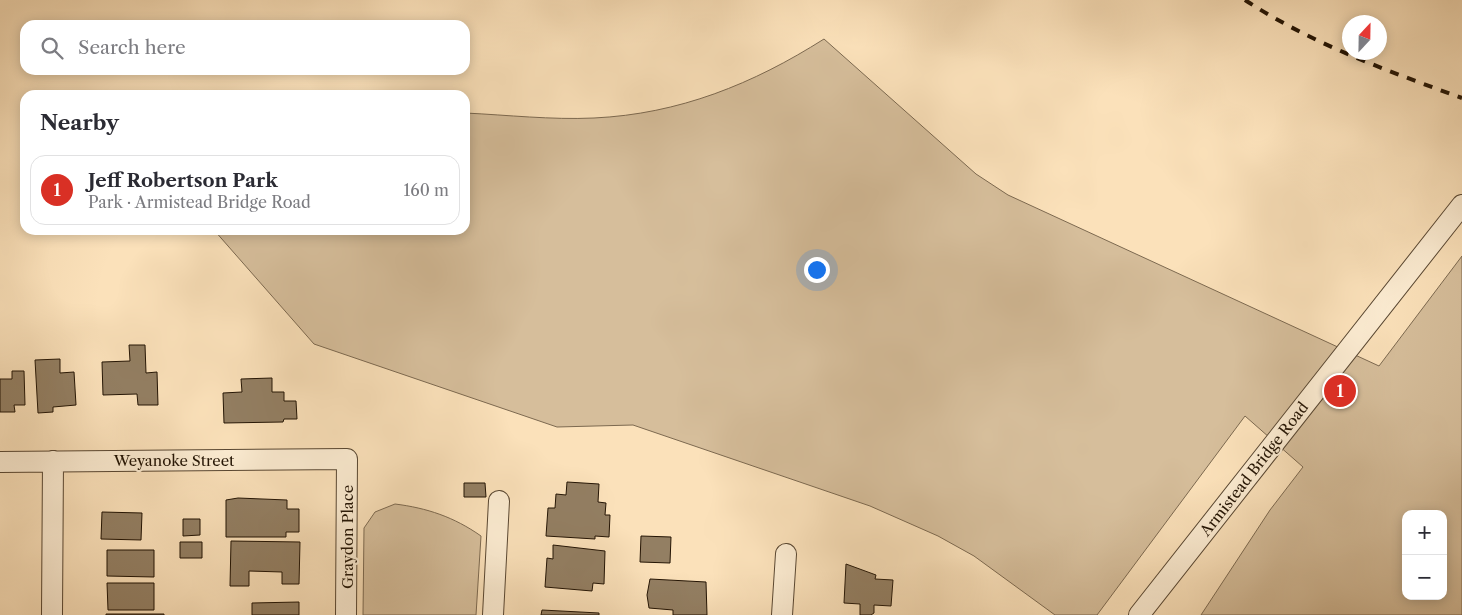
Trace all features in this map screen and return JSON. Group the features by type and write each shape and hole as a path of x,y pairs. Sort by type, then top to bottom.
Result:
{"street":[{"name":"Armistead Bridge Road","path":"1139,615 1462,205"},
{"name":"Weyanoke Street","path":"0,462 347,459"},
{"name":"Graydon Place","path":"346,615 347,459"},
{"path":"52,615 53,461"},
{"path":"492,615 499,500"},
{"path":"782,615 786,554"}],"shaded area":[{"path":"824,39 976,174 1008,195 1379,366 1462,256 1462,615 1201,615 1270,510 1303,467 1245,416 1097,615 1055,615 974,556 938,536 870,506 633,425 557,427 314,344 218,235 470,235 470,113 546,118 594,118 625,115 685,103 742,83 770,70"},
{"path":"395,504 440,514 481,536 476,615 363,615 364,528 375,512"}],"building":[{"path":"129,345 145,345 146,373 157,372 158,405 138,405 137,394 103,395 102,362 130,361"},
{"path":"60,359 60,373 74,372 76,405 53,407 53,412 38,413 35,360"},
{"path":"12,371 24,371 25,405 14,405 15,412 0,412 0,379 12,379"},
{"path":"272,378 272,392 284,392 284,401 296,401 297,419 284,419 283,422 224,423 223,393 242,392 241,379"},
{"path":"567,482 599,484 598,502 606,503 605,515 610,515 609,537 595,536 595,539 546,536 548,508 555,508 556,494 566,495"},
{"path":"464,483 485,483 486,497 464,497"},
{"path":"238,498 287,500 287,509 299,509 299,532 286,532 286,537 226,537 226,500"},
{"path":"102,512 142,513 141,540 101,539"},
{"path":"183,519 200,519 200,535 183,536"},
{"path":"641,536 671,537 670,563 640,562"},
{"path":"231,541 300,542 299,584 282,584 282,572 249,571 249,586 230,586"},
{"path":"180,542 202,542 202,558 180,558"},
{"path":"553,545 605,551 604,584 593,583 592,591 545,587 547,558 553,559"},
{"path":"107,550 154,550 154,577 107,576"},
{"path":"846,564 876,575 875,579 893,580 891,606 874,605 874,613 871,615 860,615 860,604 844,603"},
{"path":"650,579 706,582 707,615 673,615 673,610 649,608 647,595"},
{"path":"107,583 154,583 154,610 108,610"},
{"path":"299,602 299,615 252,615 252,603"},
{"path":"542,610 599,613 599,615 541,615"},
{"path":"164,614 164,615 106,615"}],"railway":[{"path":"1245,0 1271,16 1324,43 1378,67 1462,98"}],"place":[{"name":"Jeff Robertson Park","path":"1340,391"}]}
